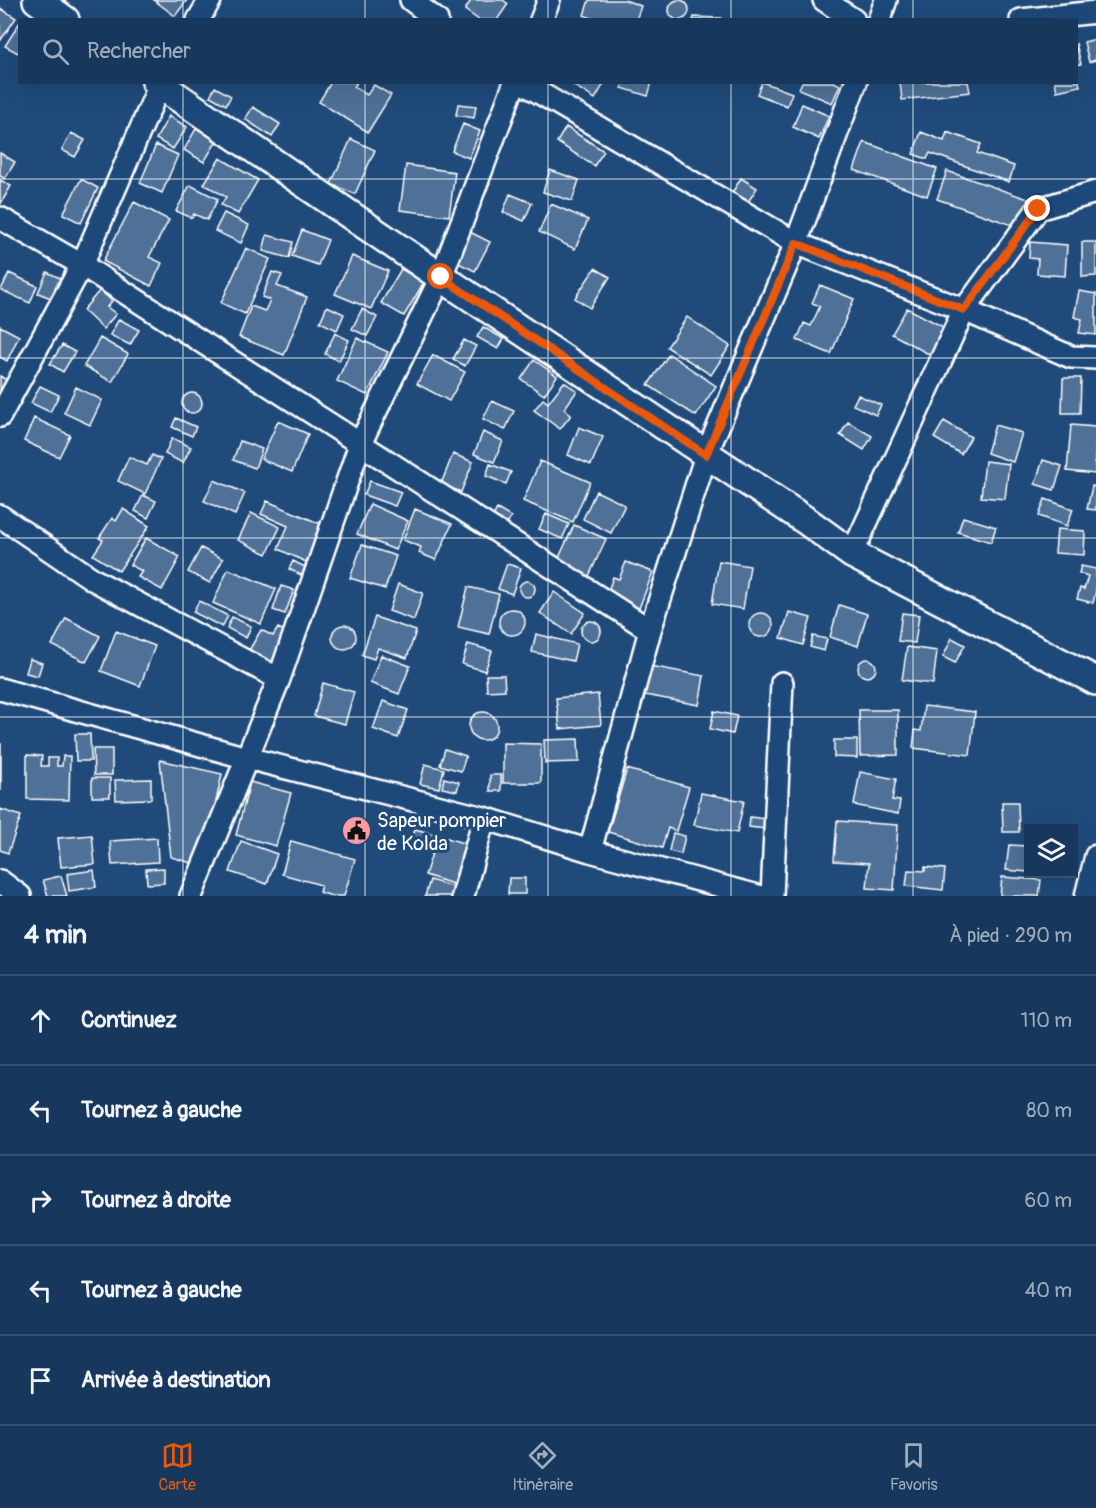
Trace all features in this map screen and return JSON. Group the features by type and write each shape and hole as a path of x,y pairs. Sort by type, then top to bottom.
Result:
{"street":[{"path":"37,0 62,18"},
{"path":"199,18 210,0"},
{"path":"411,0 434,18"},
{"path":"542,18 549,0"},
{"path":"824,0 851,18"},
{"path":"880,18 886,0"},
{"path":"1039,18 1096,12"},
{"path":"0,416 82,266 158,84"},
{"path":"159,84 852,554 1096,681"},
{"path":"191,896 279,679 360,444 441,277 514,84"},
{"path":"524,84 796,243 964,310 1071,357 1096,358"},
{"path":"590,851 650,630 706,455 796,243 855,84"},
{"path":"852,554 964,310 1038,209 1096,192"},
{"path":"0,218 82,266 650,630"},
{"path":"0,516 94,580 279,679"},
{"path":"772,896 782,683"},
{"path":"0,689 247,758 484,818 590,851 758,896"},
{"path":"463,896 484,818"},
{"path":"1086,896 1096,856"},
{"path":"0,881 20,896"}],"building":[{"path":"154,0 187,0 175,16"},
{"path":"471,0 503,0 508,4 498,18 476,18 465,10"},
{"path":"589,0 625,0 641,6 637,18 591,18 584,15"},
{"path":"675,1 683,1 688,6 688,14 684,18 674,18 670,14 670,6"},
{"path":"0,8 16,18 0,41"},
{"path":"18,25 18,53 5,46"},
{"path":"1096,39 1096,60 1089,62 1084,42"},
{"path":"1078,78 1080,86 1057,91 1055,84 1078,84"},
{"path":"330,84 356,84 354,87 367,95 374,85 391,95 368,132 319,102"},
{"path":"571,84 604,84 595,99"},
{"path":"623,84 651,84 648,96 622,88"},
{"path":"761,84 792,93 787,106 757,94"},
{"path":"801,84 840,85 832,103 799,89"},
{"path":"900,84 968,84 970,92 902,100"},
{"path":"215,87 231,96 226,105 210,96"},
{"path":"458,104 476,106 474,118 456,115"},
{"path":"802,104 829,116 819,139 793,127"},
{"path":"253,107 280,124 272,137 245,119"},
{"path":"169,116 187,127 173,149 156,139"},
{"path":"463,124 480,131 469,158 452,151"},
{"path":"197,127 218,139 204,162 184,150"},
{"path":"566,127 604,151 594,166 557,142"},
{"path":"921,132 944,141 947,132 981,144 977,153 1014,166 1009,182 930,153 927,159 913,154"},
{"path":"71,133 85,140 75,157 62,150"},
{"path":"351,139 375,150 355,194 331,184"},
{"path":"864,142 937,169 927,196 854,170"},
{"path":"156,145 178,155 162,193 140,183"},
{"path":"0,153 15,162 5,179 0,176"},
{"path":"220,158 258,180 238,214 221,205 226,197 204,184"},
{"path":"406,165 455,172 449,216 400,210"},
{"path":"550,170 579,180 572,201 543,192"},
{"path":"947,171 1028,199 1018,227 937,199"},
{"path":"741,178 757,188 748,202 732,193"},
{"path":"81,179 98,188 81,223 63,214"},
{"path":"0,180 11,186 0,205"},
{"path":"190,185 218,199 207,220 194,214 192,218 176,211"},
{"path":"510,194 532,203 524,221 503,212"},
{"path":"134,202 169,220 149,257 162,263 151,286 103,261"},
{"path":"551,204 588,220 575,249 539,232"},
{"path":"224,213 249,225 241,243 215,231"},
{"path":"302,230 328,240 318,265 292,256"},
{"path":"470,232 490,242 475,271 454,261"},
{"path":"267,235 293,242 289,258 263,251"},
{"path":"1030,242 1067,245 1065,276 1037,274 1038,259 1029,258"},
{"path":"1082,242 1096,242 1096,276 1082,277"},
{"path":"246,248 270,259 245,314 221,303"},
{"path":"352,256 388,271 371,309 335,294"},
{"path":"595,268 610,277 590,308 575,298"},
{"path":"401,269 424,282 404,316 381,303"},
{"path":"47,272 60,278 51,298 38,293"},
{"path":"272,272 282,275 277,286 307,297 284,355 239,337 251,306 265,311 270,300 262,297"},
{"path":"9,273 37,286 30,303 1,290"},
{"path":"820,285 854,299 831,354 797,340 804,323 811,326 820,306 812,303"},
{"path":"100,290 112,301 107,307 116,314 103,329 83,310"},
{"path":"1079,291 1096,294 1096,335 1079,333 1082,319 1074,317"},
{"path":"327,306 344,314 337,330 320,322"},
{"path":"907,308 949,330 934,357 892,334"},
{"path":"362,309 377,317 367,336 352,329"},
{"path":"687,317 730,346 711,375 667,347"},
{"path":"119,319 139,330 130,345 110,335"},
{"path":"0,326 19,336 7,361 0,357"},
{"path":"483,327 504,339 498,349 477,337"},
{"path":"335,333 349,340 339,361 325,354"},
{"path":"100,338 128,354 112,382 84,366"},
{"path":"357,338 388,352 367,395 337,381"},
{"path":"464,340 476,346 465,366 453,359"},
{"path":"62,345 75,352 63,372 50,364"},
{"path":"669,354 716,386 696,416 648,385"},
{"path":"433,355 465,372 449,401 417,384"},
{"path":"534,360 557,376 544,395 521,379"},
{"path":"0,376 10,382 0,400"},
{"path":"1063,378 1081,378 1080,413 1062,413"},
{"path":"564,382 577,391 564,409 571,415 560,429 534,410 543,399 548,403"},
{"path":"40,386 59,395 50,412 31,403"},
{"path":"76,387 102,400 90,425 64,413"},
{"path":"192,393 199,396 202,403 199,410 192,413 185,410 182,403 185,396"},
{"path":"858,395 881,405 876,415 853,405"},
{"path":"492,401 514,411 505,430 483,419"},
{"path":"34,418 70,435 59,457 24,441"},
{"path":"176,418 196,427 192,436 172,427"},
{"path":"278,421 308,434 292,472 261,459"},
{"path":"944,421 971,437 961,454 934,438"},
{"path":"848,422 872,436 864,450 840,435"},
{"path":"995,425 1022,433 1013,462 987,453"},
{"path":"1071,425 1096,427 1095,474 1067,471"},
{"path":"579,427 603,437 591,465 568,455"},
{"path":"483,432 503,441 494,462 474,454"},
{"path":"172,438 191,447 183,463 165,454"},
{"path":"240,441 262,449 255,468 233,460"},
{"path":"453,454 473,462 461,492 441,484"},
{"path":"152,455 161,459 145,494 118,481 129,457 147,465"},
{"path":"1043,460 1062,466 1054,490 1035,484"},
{"path":"540,461 590,482 573,522 523,501"},
{"path":"985,461 1009,464 1005,499 981,497"},
{"path":"490,464 511,472 506,484 486,476"},
{"path":"214,480 245,493 235,515 204,501"},
{"path":"370,481 401,492 395,506 364,495"},
{"path":"1092,486 1096,487 1096,510 1087,509"},
{"path":"596,491 625,505 611,533 583,519"},
{"path":"143,495 156,501 148,518 135,511"},
{"path":"1045,499 1073,509 1067,526 1039,516"},
{"path":"267,501 323,525 306,562 278,549 288,526 261,514"},
{"path":"370,504 408,521 395,550 357,534"},
{"path":"123,509 149,526 119,571 93,555 103,540 99,538 112,518 116,521"},
{"path":"415,509 452,524 436,560 419,553 421,547 403,540"},
{"path":"497,509 511,517 506,527 491,520"},
{"path":"251,513 280,527 267,554 238,540"},
{"path":"546,514 569,524 562,539 539,529"},
{"path":"963,517 996,527 991,542 958,532"},
{"path":"574,525 606,539 588,578 556,564"},
{"path":"1057,529 1085,531 1084,555 1055,553"},
{"path":"146,538 180,557 162,590 138,577 142,571 130,565"},
{"path":"362,545 396,556 385,589 350,578"},
{"path":"201,548 223,559 210,583 188,572"},
{"path":"293,561 307,568 303,576 289,569"},
{"path":"719,561 750,566 743,609 712,604"},
{"path":"626,562 653,572 638,611 611,601 614,593 608,591 613,577 619,579"},
{"path":"507,564 521,568 512,594 498,589"},
{"path":"1081,566 1096,569 1096,591 1093,603 1077,599 1080,588 1084,589 1088,576 1079,573"},
{"path":"228,569 276,589 261,624 213,603"},
{"path":"524,581 530,581 535,589 533,595 524,597 519,592 519,586"},
{"path":"398,584 423,593 414,620 389,611"},
{"path":"281,586 294,590 285,614 273,610"},
{"path":"468,587 499,594 489,634 458,627"},
{"path":"554,592 585,613 571,634 540,613"},
{"path":"199,601 228,616 222,627 193,612"},
{"path":"839,605 867,614 858,646 830,637"},
{"path":"512,609 521,613 525,622 521,631 512,635 503,631 499,622 503,613"},
{"path":"789,612 811,618 803,645 781,638"},
{"path":"761,613 770,616 773,625 770,634 761,637 752,634 749,625 752,616"},
{"path":"902,613 919,615 915,643 898,641"},
{"path":"232,617 251,626 246,638 227,628"},
{"path":"375,617 416,631 407,658 378,648 374,659 362,655"},
{"path":"66,618 100,636 86,662 52,645"},
{"path":"587,621 595,621 601,627 601,635 595,641 587,641 581,635 581,627"},
{"path":"344,625 349,626 355,632 355,642 349,648 344,649 339,648 333,642 332,637 333,632 339,626"},
{"path":"278,628 293,635 275,667 248,652 261,630 273,636"},
{"path":"116,631 155,646 140,686 101,671"},
{"path":"536,634 577,644 573,661 532,652"},
{"path":"813,636 827,639 824,651 810,647"},
{"path":"952,638 965,645 955,663 943,657"},
{"path":"468,644 492,651 485,671 462,664"},
{"path":"907,647 937,651 933,684 902,680"},
{"path":"381,655 410,666 399,694 370,683"},
{"path":"30,659 42,663 38,676 26,673"},
{"path":"867,659 873,662 876,668 873,674 867,677 861,674 858,668 861,662"},
{"path":"650,666 704,676 699,705 645,695"},
{"path":"486,675 504,675 505,690 487,691"},
{"path":"323,683 354,692 345,724 314,716"},
{"path":"598,694 601,725 560,729 556,698"},
{"path":"383,701 408,710 398,738 373,729"},
{"path":"924,706 975,712 970,755 913,748 915,730 921,731"},
{"path":"859,710 898,710 898,755 860,756"},
{"path":"714,711 737,716 733,734 710,729"},
{"path":"483,712 493,716 497,726 493,736 483,740 473,736 469,726 473,716"},
{"path":"75,734 90,734 91,761 76,761"},
{"path":"578,739 579,762 545,763 544,740"},
{"path":"834,740 857,740 857,758 834,757"},
{"path":"503,743 541,744 541,783 503,783"},
{"path":"1,744 1,790 0,790"},
{"path":"93,749 112,749 112,775 94,775"},
{"path":"445,749 466,756 461,771 440,765"},
{"path":"27,755 42,756 41,766 48,766 48,758 57,758 57,766 62,766 63,756 70,756 69,800 27,799"},
{"path":"160,760 222,774 202,866 171,857"},
{"path":"425,764 444,769 439,788 420,784"},
{"path":"627,769 689,787 676,831 668,828 662,848 608,832"},
{"path":"860,772 896,779 892,800 900,801 898,814 854,805"},
{"path":"490,775 501,775 501,791 490,791"},
{"path":"92,778 110,778 110,797 92,797"},
{"path":"444,778 459,782 457,791 442,788"},
{"path":"151,779 151,799 116,800 115,780"},
{"path":"250,782 291,793 276,846 236,835"},
{"path":"701,793 744,801 737,833 694,825"},
{"path":"1002,802 1018,802 1019,832 1003,832"},
{"path":"0,809 21,816 8,853 0,850"},
{"path":"750,817 766,819 765,829 749,827"},
{"path":"837,821 898,825 894,890 867,888 869,863 834,861"},
{"path":"415,829 434,834 430,848 411,843"},
{"path":"673,833 685,836 681,854 669,851"},
{"path":"92,835 95,864 61,867 58,838"},
{"path":"438,835 466,844 453,884 425,875"},
{"path":"157,838 158,862 112,865 110,841"},
{"path":"241,841 277,854 267,884 230,872"},
{"path":"291,841 355,859 344,896 332,896 319,892 321,885 282,874"},
{"path":"1009,845 1024,846 1024,872 1006,870"},
{"path":"925,867 945,869 943,890 906,886 908,870 925,871"},
{"path":"164,868 164,883 147,884 146,869"},
{"path":"94,870 96,887 69,891 67,874"},
{"path":"61,876 67,896 48,896 43,880"},
{"path":"1002,877 1041,880 1039,896 1000,896"},
{"path":"509,878 525,878 525,894 508,894"},
{"path":"430,880 461,889 459,896 425,896"}],"place":[{"name":"Sapeur pompier de Kolda","path":"356,831"}],"route":[{"path":"441,277 706,455 796,243 964,310 1038,209"}]}
